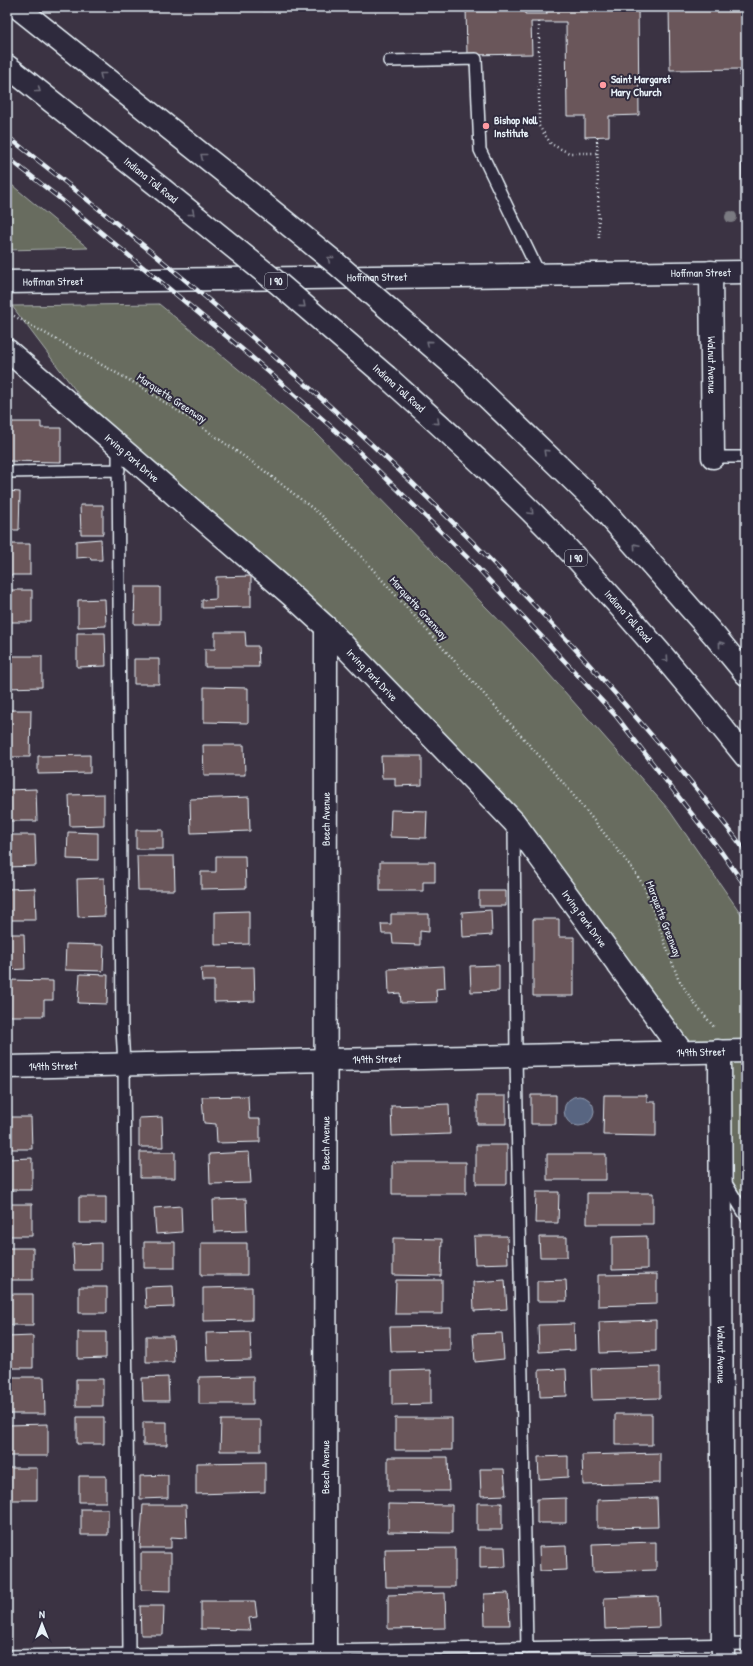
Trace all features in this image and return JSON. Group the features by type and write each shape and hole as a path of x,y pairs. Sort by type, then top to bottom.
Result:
{"main road":[{"path":"16,7 234,180 338,265 458,369 602,507 714,635 746,674"},
{"name":"Indiana Toll Road","path":"7,66 279,284 387,377 487,469 577,559 683,678 746,757"},
{"name":"Walnut Avenue","path":"711,272 713,457"},
{"name":"Hoffman Street","path":"7,282 746,272"},
{"name":"Irving Park Drive","path":"7,350 291,595 326,627 514,822 682,1052"},
{"name":"Beech Avenue","path":"325,1655 326,627"},
{"name":"Walnut Avenue","path":"718,1051 720,1059 722,1652"},
{"name":"149th Street","path":"7,1067 746,1051"}],"lane":[{"path":"388,61 476,59 480,150 540,274"},
{"path":"118,446 122,1021 124,1064 129,1654"},
{"path":"713,457 746,457"},
{"path":"7,472 119,470"},
{"path":"514,822 516,1056 527,1648"},
{"path":"720,1172 746,1216"},
{"path":"7,1656 129,1654 325,1655 527,1648 722,1652 746,1644"}],"path":[{"path":"539,22 539,126 551,144 569,153 598,153"},
{"path":"597,137 599,239"},
{"name":"Marquette Greenway","path":"8,313 125,377 186,416 274,478 321,514 352,545 566,786 629,864 644,886 678,978 694,1003 708,1019"}],"green space":[{"path":"7,181 88,248 7,250"},
{"path":"159,304 315,432 526,648 669,810 746,921 746,1051 682,1052 514,822 326,627 118,447 12,306"},
{"path":"746,1058 746,1216 719,1172 720,1059"}],"water":[{"path":"579,1096 585,1097 593,1105 593,1117 585,1125 579,1126 573,1125 565,1117 564,1111 565,1105 573,1097"}],"building":[{"path":"263,7 360,7 360,8 263,11"},
{"name":"Saint Margaret Mary Church","path":"466,7 525,7 525,14 547,14 546,7 638,7 639,115 609,116 609,136 585,137 585,116 567,116 566,22 531,22 532,54 467,55"},
{"path":"669,7 746,7 746,200 742,200 740,69 670,70"},
{"path":"7,422 41,422 41,428 61,428 61,462 7,461"},
{"path":"7,491 20,492 19,530 7,530"},
{"path":"80,505 103,505 103,534 81,534"},
{"path":"101,539 102,560 91,560 90,557 76,558 76,541"},
{"path":"7,544 30,544 30,575 7,575"},
{"path":"251,576 251,607 202,608 202,600 216,599 216,577"},
{"path":"135,587 160,587 160,624 134,624"},
{"path":"7,590 32,590 32,622 7,622"},
{"path":"105,599 106,626 78,627 78,600"},
{"path":"215,632 245,632 246,646 258,646 259,667 205,667 205,649 215,649"},
{"path":"77,633 105,633 106,666 77,667"},
{"path":"7,656 42,656 42,687 7,688"},
{"path":"134,659 159,659 159,684 134,684"},
{"path":"204,687 248,688 248,723 204,722"},
{"path":"7,710 31,710 30,757 7,757"},
{"path":"203,745 244,745 245,775 204,775"},
{"path":"90,755 90,773 38,774 38,756"},
{"path":"381,756 422,756 422,785 395,786 395,778 382,778"},
{"path":"36,789 37,821 7,821 7,790"},
{"path":"104,794 104,825 70,826 69,795"},
{"path":"249,797 250,831 191,833 190,799"},
{"path":"391,810 427,811 426,838 390,837"},
{"path":"136,830 163,830 163,849 136,849"},
{"path":"68,832 98,833 98,860 67,859"},
{"path":"7,835 35,835 36,866 7,867"},
{"path":"137,856 174,856 175,890 138,890"},
{"path":"216,856 245,856 246,888 201,889 201,872 216,872"},
{"path":"380,862 435,862 435,882 423,882 423,891 380,891"},
{"path":"104,878 105,916 78,917 77,879"},
{"path":"35,888 36,920 7,920 7,889"},
{"path":"479,891 506,891 506,906 479,906"},
{"path":"491,910 492,935 463,937 462,912"},
{"path":"249,911 249,944 215,945 215,912"},
{"path":"391,914 429,914 429,932 420,931 420,945 393,944 392,934 382,934 381,924 391,924"},
{"path":"533,919 559,919 559,937 574,937 574,996 533,996"},
{"path":"7,934 24,934 25,969 7,970"},
{"path":"66,944 104,945 103,971 65,970"},
{"path":"499,965 499,991 471,992 470,966"},
{"path":"444,966 445,988 436,989 437,1002 401,1003 400,993 389,994 388,969"},
{"path":"254,967 255,1001 214,1002 214,981 202,981 201,968"},
{"path":"80,974 108,975 107,1004 78,1003"},
{"path":"7,980 53,981 53,1000 44,1000 44,1016 7,1016"},
{"path":"531,1095 556,1095 556,1124 531,1124"},
{"path":"604,1095 647,1095 647,1102 656,1102 656,1136 603,1135"},
{"path":"248,1096 249,1119 260,1119 260,1142 217,1143 216,1124 204,1123 202,1097"},
{"path":"477,1096 506,1096 506,1124 477,1124"},
{"path":"449,1104 450,1134 392,1136 391,1106"},
{"path":"7,1117 31,1117 32,1149 7,1149"},
{"path":"162,1117 163,1147 139,1147 139,1118"},
{"path":"476,1145 507,1145 507,1184 476,1184"},
{"path":"140,1152 175,1152 175,1178 140,1178"},
{"path":"249,1152 251,1183 210,1184 209,1154"},
{"path":"547,1154 606,1154 606,1180 547,1180"},
{"path":"32,1158 32,1190 7,1190 7,1159"},
{"path":"392,1162 466,1162 466,1194 392,1194"},
{"path":"536,1192 559,1192 558,1223 535,1223"},
{"path":"587,1193 653,1193 653,1224 587,1224"},
{"path":"79,1197 106,1197 106,1223 79,1223"},
{"path":"246,1199 247,1231 214,1232 213,1200"},
{"path":"7,1204 32,1204 32,1236 7,1236"},
{"path":"181,1206 182,1232 156,1234 154,1208"},
{"path":"474,1236 507,1236 508,1263 475,1264"},
{"path":"647,1236 647,1269 612,1270 612,1237"},
{"path":"539,1237 567,1237 567,1257 540,1257"},
{"path":"393,1238 442,1239 441,1276 393,1275"},
{"path":"144,1242 175,1242 175,1268 144,1268"},
{"path":"101,1243 101,1270 74,1270 73,1244"},
{"path":"201,1243 247,1243 247,1275 201,1275"},
{"path":"7,1248 33,1248 33,1280 7,1280"},
{"path":"657,1274 657,1304 598,1306 598,1275"},
{"path":"396,1280 442,1280 442,1314 395,1314"},
{"path":"505,1280 507,1309 474,1311 473,1282"},
{"path":"566,1280 567,1301 537,1301 537,1281"},
{"path":"173,1286 174,1307 146,1308 145,1287"},
{"path":"79,1287 107,1287 107,1313 79,1313"},
{"path":"252,1287 252,1320 203,1321 203,1288"},
{"path":"7,1294 33,1294 33,1325 7,1325"},
{"path":"656,1320 656,1351 600,1353 599,1322"},
{"path":"574,1324 575,1350 539,1352 538,1325"},
{"path":"450,1326 450,1350 391,1351 390,1327"},
{"path":"78,1332 106,1332 106,1358 78,1359"},
{"path":"250,1332 251,1360 207,1361 206,1333"},
{"path":"502,1333 504,1359 475,1362 473,1334"},
{"path":"33,1336 33,1368 7,1368 7,1337"},
{"path":"146,1336 173,1336 174,1362 146,1362"},
{"path":"660,1367 660,1398 592,1400 591,1369"},
{"path":"566,1369 567,1396 540,1397 539,1370"},
{"path":"431,1370 431,1404 392,1405 392,1371"},
{"path":"253,1376 253,1404 199,1404 199,1377"},
{"path":"7,1377 44,1377 45,1414 7,1414"},
{"path":"168,1377 169,1401 143,1401 142,1378"},
{"path":"76,1379 103,1379 103,1406 76,1406"},
{"path":"615,1414 652,1414 652,1445 615,1445"},
{"path":"77,1417 104,1417 104,1444 77,1444"},
{"path":"395,1418 452,1418 452,1450 395,1450"},
{"path":"221,1420 261,1420 261,1451 220,1451"},
{"path":"143,1422 167,1422 167,1445 143,1445"},
{"path":"48,1424 48,1456 7,1456 7,1425"},
{"path":"660,1453 660,1483 583,1485 582,1455"},
{"path":"568,1456 568,1477 539,1479 538,1457"},
{"path":"388,1457 448,1457 449,1491 388,1491"},
{"path":"265,1462 265,1492 196,1494 196,1463"},
{"path":"7,1468 37,1468 37,1500 7,1500"},
{"path":"480,1469 504,1469 506,1495 481,1496"},
{"path":"168,1475 168,1498 140,1499 140,1476"},
{"path":"79,1476 106,1476 106,1502 79,1502"},
{"path":"566,1498 566,1523 537,1523 537,1499"},
{"path":"657,1498 658,1527 597,1528 597,1500"},
{"path":"477,1503 502,1503 502,1530 477,1530"},
{"path":"388,1504 452,1505 452,1533 388,1532"},
{"path":"143,1505 186,1505 187,1538 171,1537 171,1548 140,1548"},
{"path":"81,1509 108,1509 108,1535 81,1535"},
{"path":"656,1542 656,1570 593,1572 592,1544"},
{"path":"566,1546 567,1570 540,1571 539,1547"},
{"path":"480,1547 505,1547 506,1567 480,1568"},
{"path":"455,1548 455,1587 386,1587 385,1549"},
{"path":"141,1553 171,1553 171,1591 141,1590"},
{"path":"445,1593 446,1628 388,1629 388,1595"},
{"path":"508,1593 510,1625 485,1625 484,1594"},
{"path":"658,1596 659,1627 605,1629 604,1598"},
{"path":"201,1601 255,1601 257,1617 249,1618 251,1630 201,1629"},
{"path":"140,1606 164,1606 163,1635 141,1635"}],"railway":[{"path":"7,136 81,194 225,314 366,439 434,504 500,570 606,683 672,759 746,852"},
{"path":"7,157 63,201 248,354 351,444 471,561 616,716 722,853 746,887"}],"place":[{"name":"Saint Margaret Mary Church","path":"603,85"},
{"name":"Bishop Noll Institute","path":"486,126"}]}
